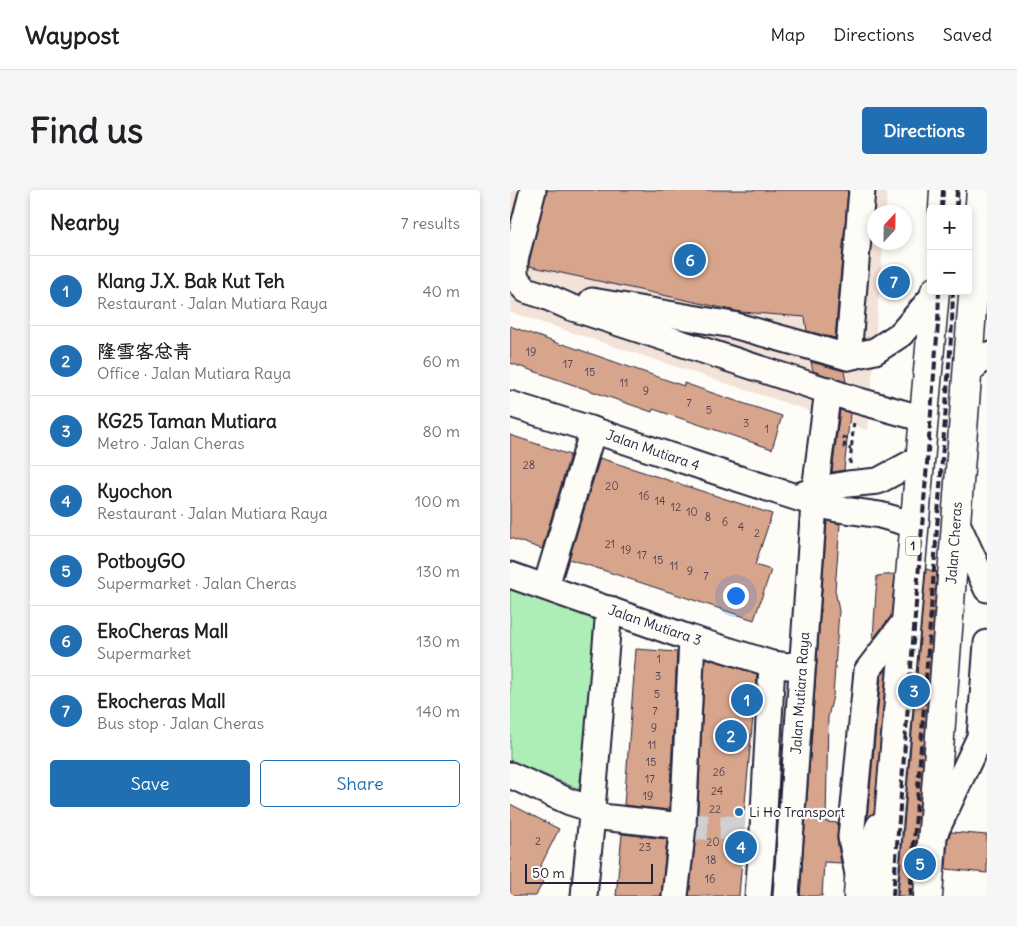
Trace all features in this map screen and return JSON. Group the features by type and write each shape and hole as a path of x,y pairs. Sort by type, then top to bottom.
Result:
{"highway":[{"path":"943,205 944,190"},
{"name":"Jalan Cheras","path":"928,896 981,190"},
{"name":"1","path":"882,896 935,295"},
{"path":"858,888 891,798"}],"street":[{"path":"534,190 515,260 515,278 526,290 570,307 842,395 924,419"},
{"path":"848,357 862,190"},
{"path":"545,296 574,298 733,324 848,357 875,351 901,334 933,295"},
{"path":"732,340 805,366 842,395"},
{"path":"967,373 987,355"},
{"name":"Jalan Mutiara Raya","path":"786,896 803,663 808,497 842,395"},
{"name":"Jalan Mutiara 4","path":"510,404 754,484 808,497 838,509 880,515 915,525"},
{"path":"546,586 593,430"},
{"name":"Jalan Mutiara 4","path":"808,497 848,484 878,481 921,458"},
{"path":"956,521 987,589"},
{"name":"Jalan Mutiara 3","path":"510,575 546,586 692,639 772,664 788,666 803,663"},
{"path":"584,896 609,609"},
{"path":"858,888 852,837 867,670 906,620"},
{"path":"675,896 683,826 692,639"},
{"path":"932,840 980,737 987,643"},
{"name":"Jalan Mutiara Raya","path":"758,896 772,664"},
{"path":"510,775 592,813 683,826"}],"path":[{"path":"842,395 851,449 848,484"},
{"path":"839,437 846,438 844,447 851,449"}],"shaded area":[{"path":"510,190 887,190 886,205 867,205 867,250 882,250 868,430 510,312"}],"green space":[{"path":"510,587 597,618 579,789 510,760"}],"building":[{"path":"547,190 848,190 835,338 807,331 805,317 741,312 529,266"},
{"path":"510,326 684,386 684,383 782,416 772,449 653,409 652,412 510,363"},
{"path":"811,362 844,371 846,382 813,371"},
{"path":"840,410 850,413 844,470 832,472"},
{"path":"510,435 570,455 542,549 510,538"},
{"path":"600,458 772,514 755,565 771,570 754,620 569,559"},
{"path":"827,521 840,524 835,590 839,611 833,696 828,717 826,822 838,823 837,839 841,863 824,862 822,896 800,896"},
{"path":"926,569 937,572 913,896 898,896"},
{"path":"895,574 891,616 873,639 877,576"},
{"path":"636,649 677,652 669,810 624,805"},
{"path":"705,658 757,674 742,835 744,835 739,896 689,896 697,827"},
{"path":"886,670 874,813 867,819 881,676"},
{"path":"510,804 559,829 537,873 545,877 536,896 510,896"},
{"path":"951,832 987,835 987,873 946,869 948,839"},
{"path":"622,834 667,839 661,896 616,896"}],"tunnel":[{"path":"683,826 763,830"}],"railway":[{"path":"942,205 943,190"},
{"path":"956,205 957,190"},
{"path":"893,896 939,295"},
{"path":"910,896 953,295"}],"place":[{"name":"EkoCheras Mall","path":"690,260"},
{"name":"Ekocheras Mall","path":"894,282"},
{"name":"KG25 Taman Mutiara","path":"914,691"},
{"name":"Klang J.X. Bak Kut Teh","path":"747,700"},
{"name":"隆雪客总青","path":"731,736"},
{"name":"Li Ho Transport","path":"739,812"},
{"name":"Kyochon","path":"741,847"},
{"name":"PotboyGO","path":"920,864"}]}
